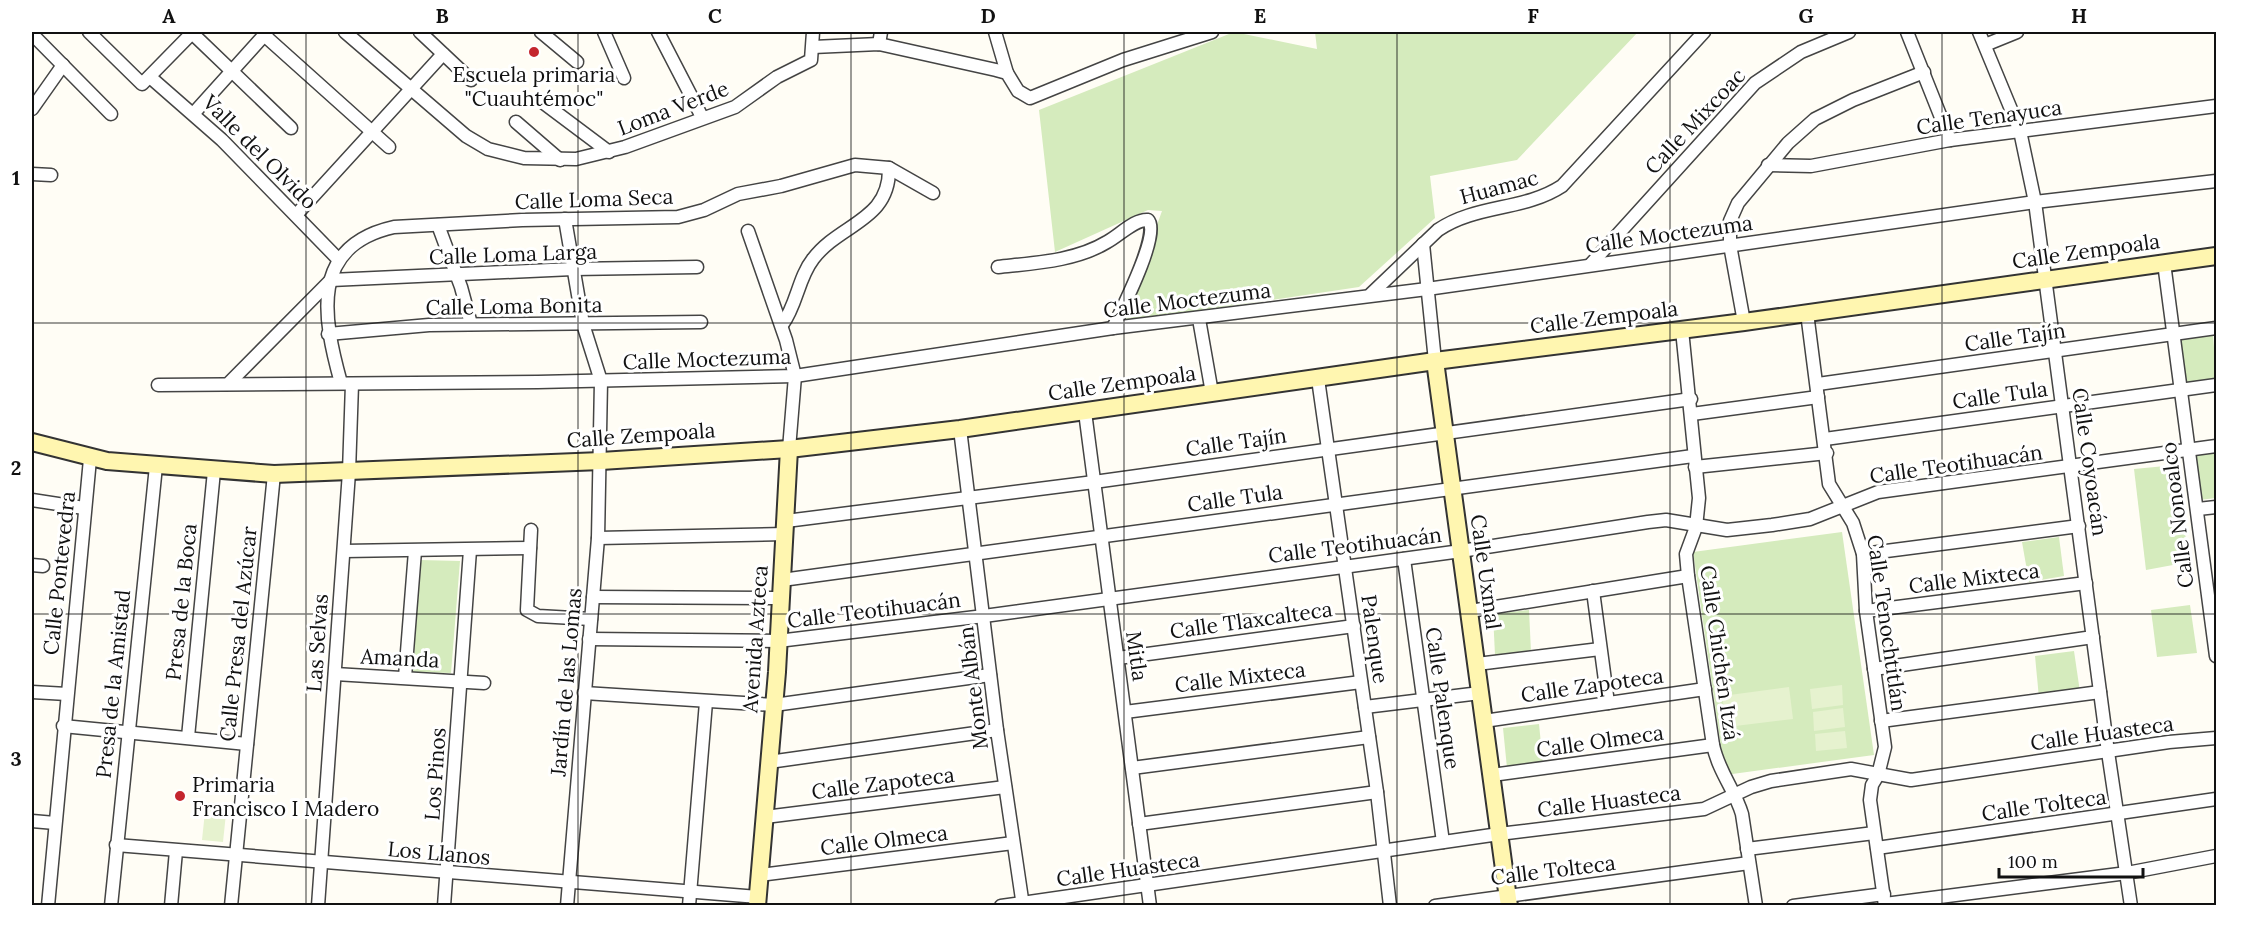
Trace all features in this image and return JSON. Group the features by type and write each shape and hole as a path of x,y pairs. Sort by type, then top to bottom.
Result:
{"street":[{"name":"Valle del Olvido","path":"89,32 146,80 194,113 338,259"},
{"path":"146,80 192,32 230,72 291,128"},
{"name":"Loma Verde","path":"345,32 411,91 466,135 488,149 524,158 560,160 609,152 735,107 777,77 809,61 813,47"},
{"path":"420,32 471,80"},
{"path":"541,32 577,63"},
{"path":"604,32 624,78"},
{"path":"658,32 702,117"},
{"path":"813,32 813,47 880,38 1007,73"},
{"path":"995,32 1007,73 1022,95 1035,97 1123,60 1212,32"},
{"name":"Huamac","path":"1371,294 1438,230 1463,215 1541,197 1562,186 1704,32"},
{"name":"Calle Mixcoac","path":"1591,264 1726,112 1755,83 1801,52 1849,32"},
{"path":"1907,32 1950,141"},
{"name":"Calle Coyoacán","path":"1979,32 2020,130 2035,202 2044,279 2064,406 2108,752 2131,906"},
{"path":"1984,45 2017,32"},
{"path":"194,113 266,33 389,147"},
{"path":"32,34 111,114"},
{"path":"296,215 443,54"},
{"path":"32,109 63,65"},
{"path":"1744,322 1730,245 1732,212 1788,142 1815,119 1853,100 1924,72"},
{"path":"541,101 609,152"},
{"name":"Calle Tenayuca","path":"1768,165 1811,166 2020,130 2217,106"},
{"path":"516,122 560,160"},
{"name":"Calle Loma Seca","path":"338,259 349,247 375,231 394,227 565,219 659,219 684,216 704,210 738,194 781,186 836,169 855,165 889,168"},
{"path":"782,325 792,309 803,275 815,255 876,208 885,197 889,168 933,193"},
{"path":"32,174 51,175"},
{"name":"Calle Moctezuma","path":"158,385 230,382 347,384 601,381 795,376 1113,328 1199,320 2035,202 2217,181"},
{"name":"Jardín de las Lomas","path":"565,219 583,324 601,381 598,538 567,906"},
{"path":"998,267 1085,253 1108,242 1138,222 1148,220 1152,229 1146,251 1113,328"},
{"path":"438,225 457,276 471,324"},
{"name":"Avenida Azteca","path":"748,231 782,325 795,376 774,705 758,901"},
{"name":"Calle Uxmal","path":"1423,244 1444,434 1509,900"},
{"name":"Calle Zempoala","path":"32,442 90,459 214,471 274,474 601,461 789,449 960,429 1435,361 1744,322 2217,256"},
{"name":"Las Selvas","path":"318,906 349,472 347,384 328,334 326,300 338,259"},
{"name":"Calle Nonoalco","path":"2164,263 2198,509 2210,562 2217,656"},
{"name":"Calle Loma Larga","path":"331,280 573,269 697,267"},
{"path":"230,382 331,280"},
{"name":"Calle Tenochtitlán","path":"1807,313 1827,453 1829,484 1858,535 1863,554 1866,611 1885,747 1878,775 1870,792 1885,901"},
{"path":"1199,320 1212,393"},
{"name":"Calle Loma Bonita","path":"328,334 471,324 701,322"},
{"name":"Calle Tajín","path":"1692,414 1818,390 2055,351 2217,328"},
{"name":"Calle Chichén Itzá","path":"1682,330 1691,399 1694,461 1699,498 1696,527 1686,554 1688,576 1713,745 1718,765 1742,814 1756,906"},
{"name":"Palenque","path":"1318,379 1377,792 1390,906"},
{"name":"Calle Tula","path":"1825,440 2217,385"},
{"name":"Calle Tajín","path":"598,538 785,527 969,499 1691,399"},
{"name":"Mitla","path":"1085,412 1150,906"},
{"name":"Monte Albán","path":"960,429 990,675 1023,904"},
{"name":"Calle Teotihuacán","path":"589,639 778,641 984,616 1461,552 1648,522 1666,520 1696,527 1727,530 1772,525 1810,519 1878,492 2217,446"},
{"name":"Calle Tula","path":"782,580 1336,504 1694,461 1827,453"},
{"name":"Calle Pontevedra","path":"48,906 63,726 90,459"},
{"name":"Presa de la Amistad","path":"111,906 156,466"},
{"name":"Presa de la Boca","path":"188,737 214,471"},
{"name":"Calle Presa del Azúcar","path":"231,906 274,474"},
{"path":"32,500 84,508"},
{"path":"2198,509 2217,507"},
{"path":"1863,554 2079,526"},
{"path":"531,530 525,606 529,612 538,616 591,619"},
{"path":"344,551 530,548"},
{"name":"Los Pinos","path":"444,906 470,550"},
{"path":"405,677 415,551"},
{"name":"Calle Palenque","path":"1404,559 1443,842"},
{"path":"1470,611 1688,576"},
{"name":"Calle Mixteca","path":"1866,611 2086,583"},
{"path":"1593,591 1608,703"},
{"path":"593,597 781,597"},
{"name":"Calle Tlaxcalteca","path":"1118,658 1354,626"},
{"path":"1874,669 2093,637"},
{"path":"1477,664 1600,649"},
{"name":"Amanda","path":"335,674 484,683"},
{"path":"584,693 774,705 990,675"},
{"name":"Calle Mixteca","path":"1125,712 1361,682"},
{"name":"Calle Zapoteca","path":"1484,721 1705,689"},
{"path":"32,692 67,694"},
{"path":"1881,721 2100,692"},
{"path":"1365,707 1480,693"},
{"path":"689,906 706,702"},
{"path":"63,726 247,744"},
{"path":"769,762 998,730"},
{"path":"1132,768 1369,737"},
{"name":"Calle Huasteca","path":"1001,906 1499,834 1704,809 1772,781 1851,769 1911,780 2217,738"},
{"name":"Calle Olmeca","path":"1492,775 1713,745"},
{"name":"Calle Zapoteca","path":"765,817 1005,787"},
{"path":"1138,824 1377,792"},
{"name":"Calle Tolteca","path":"1877,848 2217,799"},
{"path":"32,821 56,823"},
{"path":"1747,849 1874,833"},
{"name":"Calle Olmeca","path":"760,875 1013,843"},
{"name":"Los Llanos","path":"116,845 176,852 691,892 758,901"},
{"path":"171,906 176,852"},
{"path":"1793,906 1885,901 2127,873 2217,856"},
{"name":"Calle Tolteca","path":"1435,906 1509,900 1749,864"}],"green space":[{"path":"1234,32 1317,49 1315,32 1638,32 1517,160 1430,176 1435,218 1359,287 1122,322 1162,211 1148,210 1055,252 1039,110"},
{"path":"2213,333 2216,379 2181,385 2176,339"},
{"path":"2216,451 2216,498 2199,500 2192,454"},
{"path":"2176,465 2189,562 2146,570 2134,469"},
{"path":"1842,532 1874,755 1725,775 1693,552"},
{"path":"2059,537 2064,576 2029,582 2022,542"},
{"path":"420,560 460,561 451,673 413,672"},
{"path":"2190,605 2197,653 2157,657 2151,610"},
{"path":"1529,610 1531,652 1495,655 1493,614"},
{"path":"2074,651 2080,692 2039,698 2035,656"},
{"path":"1842,685 1843,705 1812,709 1810,689"},
{"path":"1789,687 1793,719 1727,727 1722,696"},
{"path":"1843,708 1845,727 1814,731 1813,712"},
{"path":"1539,724 1543,764 1507,768 1503,728"},
{"path":"1845,731 1847,748 1816,751 1815,734"},
{"path":"206,802 227,804 223,842 202,840"}],"place":[{"name":"Escuela primaria \"Cuauhtémoc\"","path":"534,52"},
{"name":"Primaria Francisco I Madero","path":"180,796"}]}
